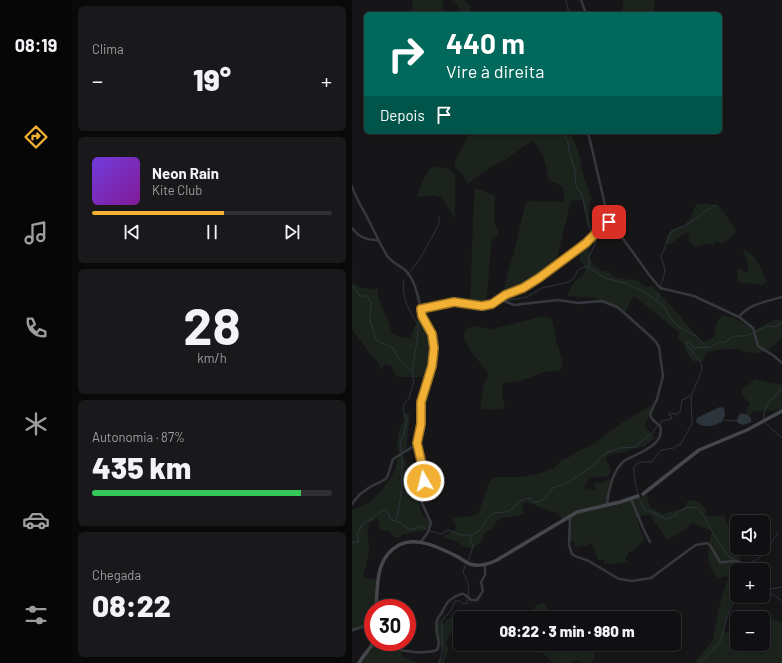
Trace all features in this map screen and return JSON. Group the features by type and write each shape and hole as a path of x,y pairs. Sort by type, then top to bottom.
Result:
{"street":[{"path":"581,0 585,12"},
{"path":"588,134 609,222 621,236 653,281 660,288 694,296 739,318 754,329 758,346 782,363"},
{"path":"352,186 359,204 391,261 406,271 409,276 417,293 422,316 432,334 434,348 432,366 421,402 421,424 417,443 423,474 422,503 423,509 430,521 430,528 421,542"},
{"path":"421,309 454,302 463,302 476,306 486,306 492,304 502,297 523,288 539,278 594,236 609,222"},
{"path":"352,228 361,237 369,240 378,240"},
{"path":"502,297 504,301 514,305 558,300 578,303 602,301 614,305 621,310 657,343 660,352 663,376 657,399 650,414 660,426 661,434 654,444 620,464 614,476 607,505"},
{"path":"739,318 747,308 782,297"},
{"path":"377,599 380,566 384,558 394,548 404,543 415,541 421,542 456,555 469,564 486,564 497,560 577,512 631,499 643,494 700,450 747,430 782,411"},
{"path":"352,504 359,495 370,487 382,482 387,477 395,457 417,443"},
{"path":"631,499 650,542"},
{"path":"570,516 569,545 572,554 587,560 619,579 632,581 651,578 696,545 704,543 710,545 720,562 722,563 732,560 739,563"},
{"path":"409,651 431,652 437,650 437,620 445,604 447,601 461,593 464,593 471,600 477,600 483,591 482,582 486,564"},
{"path":"352,630 364,625"},
{"path":"359,663 367,651"}],"shaded area":[{"path":"413,0 442,0 445,12 411,12"},
{"path":"453,0 464,0 469,4 471,12 461,12"},
{"path":"623,0 655,0 653,12 619,12 623,10"},
{"path":"468,134 572,134 592,200 590,202 589,214 590,224 598,233 594,237 588,223 582,199 571,201 555,266 536,281 502,297 526,201 564,202 564,189 561,185 548,179 546,164 541,152 535,143 531,141 504,161 495,164 468,184 461,172 454,166"},
{"path":"435,166 446,168 455,174 455,219 442,197 433,195 417,197 426,175"},
{"path":"475,188 495,196 494,220 498,231 498,235 492,241 491,246 486,307 477,308 470,307"},
{"path":"698,203 718,205 736,229 733,236 721,244 718,241 712,245 706,244 694,247 689,241 688,232 670,244 667,244 667,235 688,221"},
{"path":"590,241 590,256 596,267 606,272 608,270 611,274 618,278 638,280 644,286 649,287 652,285 701,340 705,342 712,338 717,322 723,315 736,319 755,330 773,320 782,320 782,340 781,339 766,352 752,353 739,349 725,349 707,352 703,361 693,361 688,355 680,339 677,337 680,333 634,296 624,314 611,305 595,298 568,296 568,292 575,281 585,274 585,267 579,259 582,249 581,247"},
{"path":"744,250 756,260 767,282 761,285 739,282 737,280 738,269 748,272 747,262 743,253"},
{"path":"352,282 360,288 367,288 371,290 377,288 380,302 389,322 392,334 410,338 419,317 430,343 432,356 427,377 397,377 391,366 385,364 381,369 378,362 352,329"},
{"path":"540,317 550,317 552,320 563,363 560,371 549,371 517,382 504,383 502,386 502,395 505,406 504,408 492,410 480,409 484,383 488,378 488,373 467,344 464,335 465,332 472,326 493,329"},
{"path":"755,379 772,383 782,383 782,410 755,411 751,413 750,416 745,414 748,407 751,405 741,394 743,389"},
{"path":"654,404 645,426 655,438 643,447 633,448 626,452 611,454 606,460 611,471 610,473 606,477 591,478 585,485 586,489 590,488 592,491 596,489 594,483 604,482 609,478 612,482 606,501 607,506 647,495 650,507 663,514 684,508 687,502 691,500 702,505 707,516 724,516 730,528 730,555 740,555 740,559 738,563 730,563 730,603 732,603 723,631 727,633 730,629 730,651 770,651 770,618 782,622 782,663 694,663 713,640 718,612 728,576 719,578 714,573 709,563 709,544 712,531 692,523 687,528 667,540 650,515 642,516 637,519 644,539 635,550 628,552 628,555 625,557 627,561 605,564 604,560 598,560 592,543 580,547 574,547 575,543 573,541 568,542 569,521 564,520 555,512 524,502 522,509 524,513 497,521 494,525 495,527 484,533 482,542 477,546 470,548 442,537 454,531 456,527 453,518 478,514 488,485 495,477 521,477 538,474 554,468 563,459 568,458 576,452 594,444 623,422"},
{"path":"720,407 724,408 725,415 722,422 712,426 703,426 696,422 697,418"},
{"path":"403,414 410,414 406,451 402,453 409,468 408,482 413,492 421,492 419,503 422,515 432,522 425,530 404,534 398,538 394,537 389,531 380,530 377,518 369,523 369,549 363,578 377,579 375,599 364,599 364,625 352,632 352,510 370,502 375,498 386,485 395,470 399,455 397,442 400,427 404,420"},
{"path":"740,414 749,416 751,418 751,422 744,425 739,424 737,422"},
{"path":"540,604 545,604 549,611 533,611 535,607"},
{"path":"453,616 453,629 446,642 446,646 449,647 444,663 437,663 441,659 443,652 435,635 436,619 437,617 445,626 446,620"},
{"path":"365,651 396,651 402,652 403,657 418,663 357,663"},
{"path":"540,651 594,651 595,657 590,663 584,663 578,660 571,663 554,663"}],"waterway":[{"path":"566,0 569,12"},
{"path":"564,134 569,145 569,151 575,171 576,186 582,195 589,228 593,234"},
{"path":"660,287 665,272 661,257 671,232 690,223 716,205"},
{"path":"406,276 424,252 439,224 439,217"},
{"path":"589,268 589,257 596,242 594,237"},
{"path":"505,301 527,297 542,288 569,282 574,278 578,270 586,266 605,278 625,283 646,293 664,307 679,327 696,336 705,346"},
{"path":"401,452 400,442 404,435 407,419 403,409 404,404 409,398 414,381 413,371 418,332 418,326 404,297 404,280"},
{"path":"352,286 360,296 367,296 371,303 370,320 377,341 393,348 398,357 411,371"},
{"path":"657,300 658,294"},
{"path":"735,563 724,550 703,515 697,508 688,507 667,519 645,510 636,489 634,466 640,462 652,462 661,450 674,448 677,445 680,445 692,424 691,396 702,370 701,363 687,345 687,342 690,342 693,348 710,347 719,342 724,343 733,336 746,336 768,326 775,327 782,323"},
{"path":"764,418 764,412 769,401 777,395 782,387"},
{"path":"430,531 442,534 448,530 462,535 472,535 480,530 488,517 493,514 497,512 509,511 520,501 526,499 530,498 533,502 538,502 545,498 553,488 568,482 591,467 606,453 620,448 636,447 651,434 662,421 671,419 672,416 668,415 669,413 677,414 680,412 682,400 690,396"},
{"path":"724,420 739,420"},
{"path":"765,423 782,438"},
{"path":"396,520 401,496 402,456"},
{"path":"352,543 359,541 357,535 362,524 384,510 388,513 390,519 399,522 408,529 414,529 421,526 427,530"},
{"path":"729,556 735,560 747,563 757,560 769,547 778,532"},
{"path":"468,562 473,546 470,536"},
{"path":"465,566 463,572 468,583 468,596"},
{"path":"770,589 782,587"},
{"path":"770,592 782,601"},
{"path":"439,663 442,653 442,620 451,611 455,601 460,601 464,604 467,603 467,599"},
{"path":"700,663 720,642 729,611 733,603"}],"route":[{"path":"424,481 417,443 422,416 420,404 432,366 434,348 432,334 422,316 421,309 454,302 463,302 476,306 486,306 492,304 505,295 523,288 539,278 586,243 605,224 609,222"}]}
